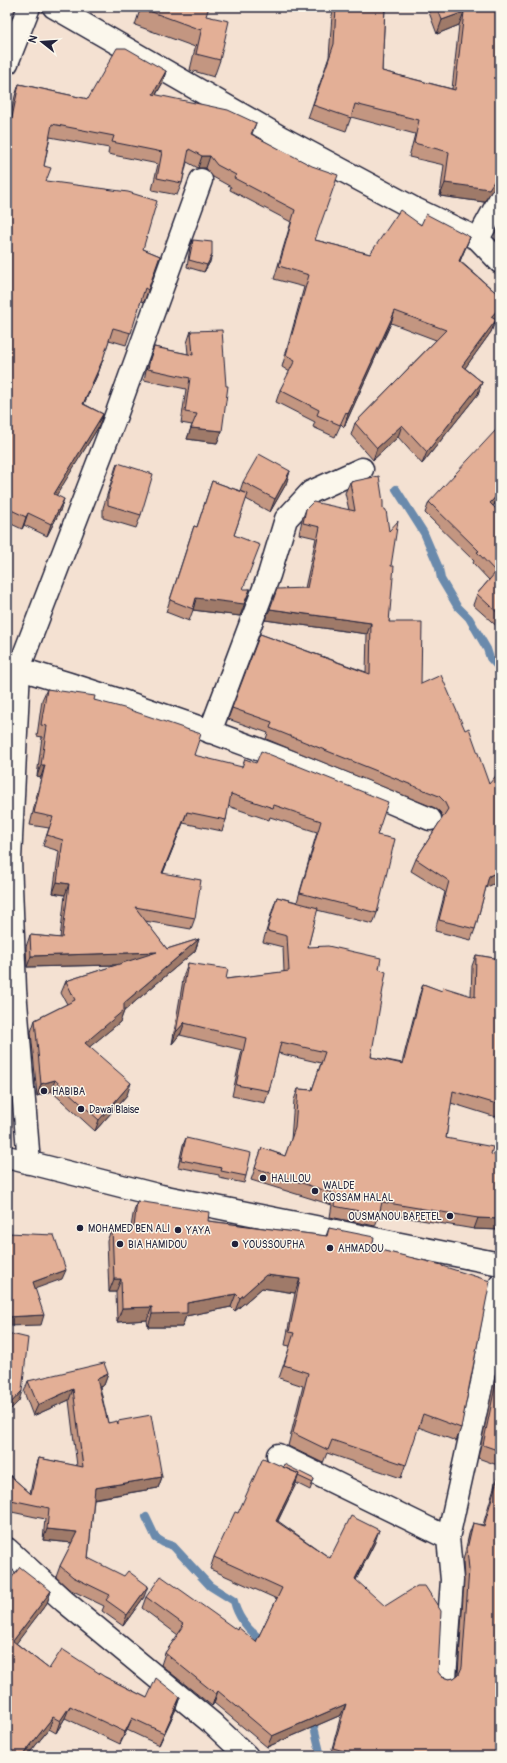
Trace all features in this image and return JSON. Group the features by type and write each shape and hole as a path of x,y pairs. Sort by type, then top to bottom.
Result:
{"street":[{"path":"7,62 29,7"},
{"path":"54,7 282,138 413,208 478,239 500,262"},
{"path":"29,1163 15,990 10,860 13,666 114,421 201,180"},
{"path":"478,239 500,199"},
{"path":"210,732 269,574 286,519 311,492 362,469"},
{"path":"13,666 116,698 210,732 373,795 430,819"},
{"path":"7,1157 161,1196 500,1264"},
{"path":"445,1678 452,1580 448,1538 482,1383 500,1285"},
{"path":"278,1454 448,1538"},
{"path":"7,1549 64,1601 213,1724 247,1756"}],"building":[{"path":"141,7 209,7 206,16 229,21 220,60 196,54 202,27 201,30"},
{"path":"336,7 385,7 382,71 455,90 464,12 442,20 437,7 500,7 500,175 498,175 489,189 445,183 449,152 414,143 419,120 355,104 351,118 313,105 334,44"},
{"path":"117,48 126,48 166,71 153,94 228,110 256,123 251,134 312,166 338,175 315,240 370,254 400,210 421,225 426,214 470,237 459,261 500,296 500,307 491,317 496,320 462,366 482,382 427,452 402,425 377,448 355,423 446,330 395,311 348,414 346,412 340,425 317,415 319,410 280,390 295,360 286,355 309,275 279,266 295,210 234,178 236,175 217,165 210,156 202,156 189,149 182,183 157,178 162,152 112,142 114,136 52,124 44,166 51,168 46,181 128,192 157,201 143,249 160,256 148,290 145,288 131,333 113,328 103,359 83,404 103,414 54,494 64,499 51,524 28,513 26,517 7,508 7,142 19,84 88,99"},
{"path":"193,240 212,242 212,255 207,265 189,260"},
{"path":"222,330 226,386 228,386 222,431 191,428 197,414 185,412 190,378 148,369 150,359 154,347 193,355 191,331"},
{"path":"496,430 500,434 500,492 490,503 500,513 500,615 477,594 496,572 477,552 479,551 429,502"},
{"path":"259,454 290,471 275,499 243,482"},
{"path":"118,463 153,474 141,515 108,505 108,495"},
{"path":"379,476 383,508 386,510 389,531 398,521 391,566 394,566 389,622 422,622 421,684 441,675 465,730 469,728 489,784 500,771 500,871 489,876 475,929 439,920 449,881 416,859 448,809 444,801 439,796 270,728 272,722 232,708 260,634 370,674 371,623 270,609 277,589 307,588 320,527 303,523 306,509 313,502 355,511 350,482"},
{"path":"212,481 248,494 234,535 260,545 243,589 250,589 244,604 196,598 193,609 170,600 194,526 197,527"},
{"path":"47,689 95,696 94,700 124,708 201,734 194,755 242,767 245,759 256,763 261,751 388,802 377,835 395,839 377,913 300,893 321,821 274,805 273,808 231,794 226,820 187,812 162,873 201,880 195,918 135,907 167,949 199,939 124,1003 124,1010 85,1043 131,1083 99,1120 55,1080 41,1084 35,1020 75,1000 66,981 157,952 31,956 30,935 62,938 69,884 57,882 63,840 47,835 53,817 34,813 45,765 41,765 47,726 41,725"},
{"path":"277,897 318,908 308,947 328,946 381,958 379,969 386,972 371,1057 403,1064 423,984 442,991 443,987 475,997 476,955 500,959 500,1105 453,1091 446,1138 493,1147 491,1154 500,1157 500,1219 478,1218 382,1202 379,1215 334,1206 336,1194 255,1168 262,1148 285,1156 295,1128 298,1089 312,1090 325,1052 281,1042 269,1091 236,1085 246,1038 184,1023 176,1032 188,963 228,969 226,979 289,971 287,936 267,931"},
{"path":"7,1010 11,1026 7,1037"},
{"path":"186,1138 251,1153 246,1176 221,1171 222,1168 181,1160"},
{"path":"137,1201 209,1212 208,1221 327,1236 329,1228 374,1237 372,1248 442,1265 490,1281 461,1428 423,1414 406,1465 332,1440 328,1450 293,1433 308,1373 284,1365 294,1333 289,1332 300,1279 266,1275 240,1298 236,1294 187,1303 187,1313 152,1314 152,1307 122,1308 121,1279 114,1279 112,1228 134,1227"},
{"path":"7,1233 54,1235 66,1270 33,1282 44,1315 7,1317"},
{"path":"7,1333 28,1338 22,1391 7,1407"},
{"path":"104,1363 108,1374 97,1379 108,1423 117,1421 118,1424 118,1421 151,1415 162,1477 95,1488 88,1558 124,1576 128,1571 148,1586 127,1615 106,1600 110,1595 73,1577 60,1566 77,1532 47,1529 49,1508 11,1500 7,1505 7,1473 31,1494 39,1458 83,1467 73,1389 38,1405 28,1381"},
{"path":"500,1363 500,1451 483,1445"},
{"path":"263,1458 299,1474 276,1521 330,1558 351,1516 379,1530 355,1579 385,1606 417,1586 425,1586 441,1611 438,1672 442,1677 449,1679 454,1678 459,1674 462,1667 469,1569 467,1549 473,1523 484,1526 500,1473 500,1756 362,1756 333,1748 346,1704 272,1736 218,1691 216,1694 165,1653 183,1627 181,1626 183,1624 146,1597 161,1576 237,1630 238,1627 256,1642 282,1588 214,1557 235,1512 238,1513"},
{"path":"284,1464 314,1479 313,1483 298,1476 299,1474 283,1467"},
{"path":"20,1567 51,1591 13,1641 49,1669 62,1649 105,1677 147,1698 156,1678 180,1697 164,1733 132,1718 125,1732 70,1706 60,1721 53,1717 22,1756 7,1756 7,1584"}],"waterway":[{"path":"396,489 424,533 439,568 441,579 457,606 469,618 487,649 490,658 500,669"},
{"path":"146,1517 156,1538 173,1546 210,1586 234,1601 236,1608 246,1626 267,1644"},
{"path":"316,1717 314,1727 321,1756"}],"place":[{"name":"HABIBA","path":"44,1091"},
{"name":"Dawai Blaise","path":"81,1109"},
{"name":"HALILOU","path":"263,1178"},
{"name":"WALDE KOSSAM HALAL","path":"315,1191"},
{"name":"OUSMANOU BAPETEL","path":"450,1216"},
{"name":"MOHAMED BEN ALI","path":"80,1228"},
{"name":"YAYA","path":"178,1230"},
{"name":"BIA HAMIDOU","path":"120,1244"},
{"name":"YOUSSOUPHA","path":"235,1244"},
{"name":"AHMADOU","path":"330,1248"}]}
